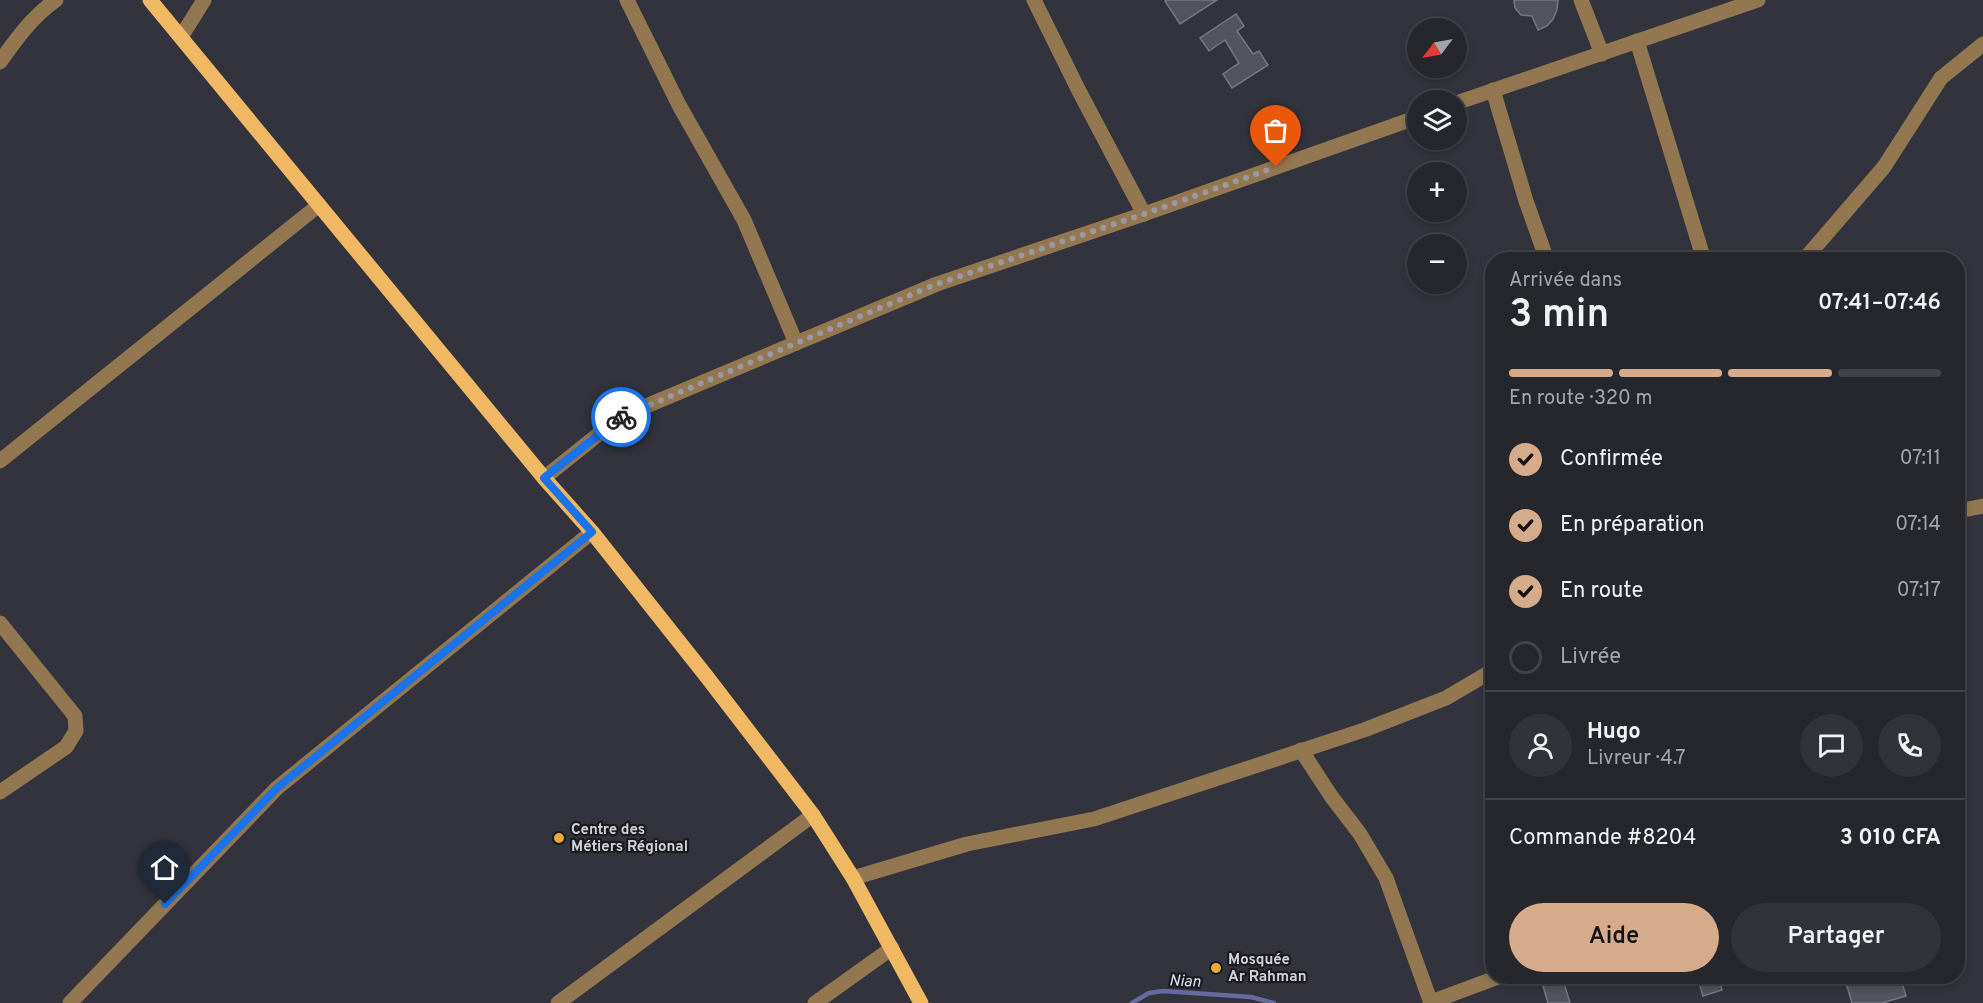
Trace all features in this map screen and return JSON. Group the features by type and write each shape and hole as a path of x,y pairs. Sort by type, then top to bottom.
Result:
{"main road":[{"path":"150,0 544,478 592,532 707,677 813,815 853,878 921,1003"}],"street":[{"path":"0,62 25,26 56,0"},
{"path":"181,37 204,0"},
{"path":"627,0 679,105 744,220 796,343"},
{"path":"1034,0 1144,214"},
{"path":"1581,0 1602,54"},
{"path":"1467,99 1758,0"},
{"path":"1637,41 1702,252"},
{"path":"1811,252 1884,167 1941,78 1983,44"},
{"path":"1492,90 1544,252"},
{"path":"544,478 620,417 937,284 1407,121"},
{"path":"1,456 319,205"},
{"path":"1965,510 1983,506"},
{"path":"70,1003 277,788 592,532"},
{"path":"0,623 75,716 76,731 66,747 0,792"},
{"path":"853,878 967,844 1094,819 1364,730 1446,698 1485,675"},
{"path":"1301,750 1360,834 1386,878 1431,1003 1485,982"},
{"path":"558,1003 813,815"},
{"path":"815,1003 892,948"}],"building":[{"path":"1217,0 1180,24 1165,1"},
{"path":"1514,0 1558,0 1557,10 1547,26 1538,30 1532,16 1521,15 1515,8"},
{"path":"1236,14 1244,26 1237,31 1253,54 1259,51 1268,65 1232,88 1223,74 1239,63 1225,40 1209,51 1200,38"},
{"path":"1564,984 1570,1003 1548,1003 1543,986"},
{"path":"1699,984 1721,984 1722,990 1703,996"},
{"path":"1846,984 1902,984 1906,996 1882,1003 1852,1003"}],"waterway":[{"name":"Nian","path":"1132,1003 1149,993 1163,991 1251,997 1274,1003"}],"way so far":[{"path":"621,417 937,284 1276,167"}],"place":[{"name":"Centre des Métiers Régional","path":"559,838"},
{"name":"Mosquée Ar Rahman","path":"1216,968"}],"route":[{"path":"165,904 277,788 592,532 544,478 621,417"}]}
